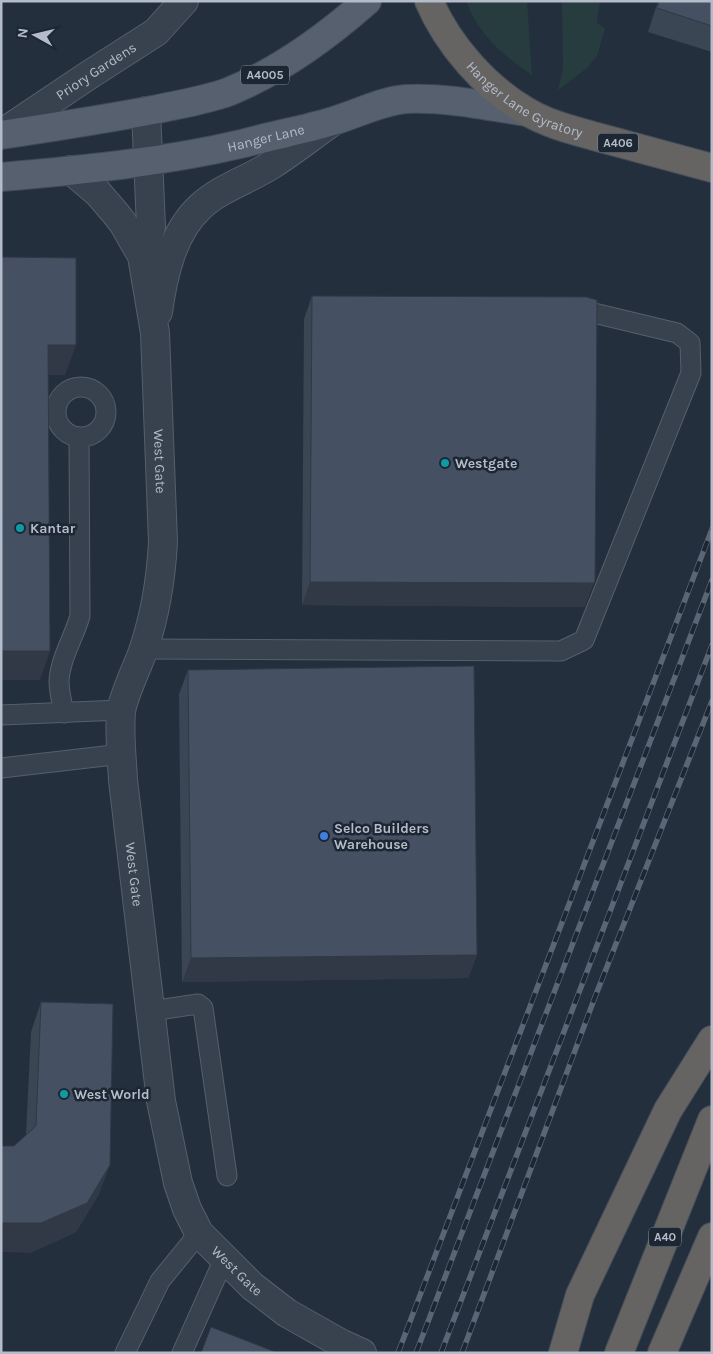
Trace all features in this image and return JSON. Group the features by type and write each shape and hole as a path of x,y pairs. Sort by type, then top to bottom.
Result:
{"highway":[{"name":"Hanger Lane Gyratory","path":"429,1 439,22 468,62 495,88 526,112 574,131 712,168"},
{"path":"563,1353 580,1295 668,1110 712,1040"},
{"name":"A40","path":"619,1353 712,1120"},
{"path":"662,1353 712,1237"}],"main road":[{"name":"A4005","path":"1,135 146,111 200,100 227,92 265,75 294,58 366,1"},
{"name":"Hanger Lane","path":"1,177 148,161 194,154 333,121 385,103 405,99 462,102 526,112"}],"street":[{"name":"Priory Gardens","path":"1,135 89,74 156,32 184,1"},
{"name":"West Gate","path":"142,256 151,227 146,111"},
{"name":"West Gate","path":"154,333 164,278 170,258 185,225 200,207 272,165 333,121"},
{"name":"West Gate","path":"71,170 98,193 116,214 142,256 154,333 163,542 161,569 155,606 144,649 122,710 122,754 161,1101 178,1183 187,1209 199,1233 252,1286 287,1313 352,1348"}],"lane":[{"path":"144,649 561,651 584,640 691,372 690,344 677,333 556,304"},
{"path":"64,713 59,682 62,664 80,616 79,437"},
{"path":"1,716 122,710"},
{"path":"1,768 122,754"},
{"path":"151,1011 198,1004 202,1008 207,1028 227,1176"},
{"path":"124,1353 160,1281 199,1233"},
{"path":"182,1353 224,1259"}],"green space":[{"path":"466,1 527,1 532,75 493,44 478,25"},
{"path":"562,1 600,1 597,23 605,28 597,56 587,68 558,90 563,69"}],"building":[{"path":"659,1 712,1 712,26 657,8"},
{"name":"Kantar","path":"1,257 76,258 76,345 48,345 50,651 1,651"},
{"name":"Westgate","path":"312,296 586,297 597,300 594,583 310,582"},
{"name":"Selco Builders Warehouse","path":"474,666 477,955 191,958 188,670"},
{"name":"West World","path":"41,1002 113,1004 110,1165 87,1203 41,1223 1,1223 1,1146 14,1146 36,1126"},
{"path":"211,1327 278,1353 201,1353"}],"railway":[{"path":"398,1353 712,529"},
{"path":"416,1353 712,580"},
{"path":"441,1353 712,645"},
{"path":"462,1353 595,997 712,701"}],"place":[{"name":"Westgate","path":"445,463"},
{"name":"Kantar","path":"20,528"},
{"name":"Selco Builders Warehouse","path":"324,836"},
{"name":"West World","path":"64,1094"}]}
